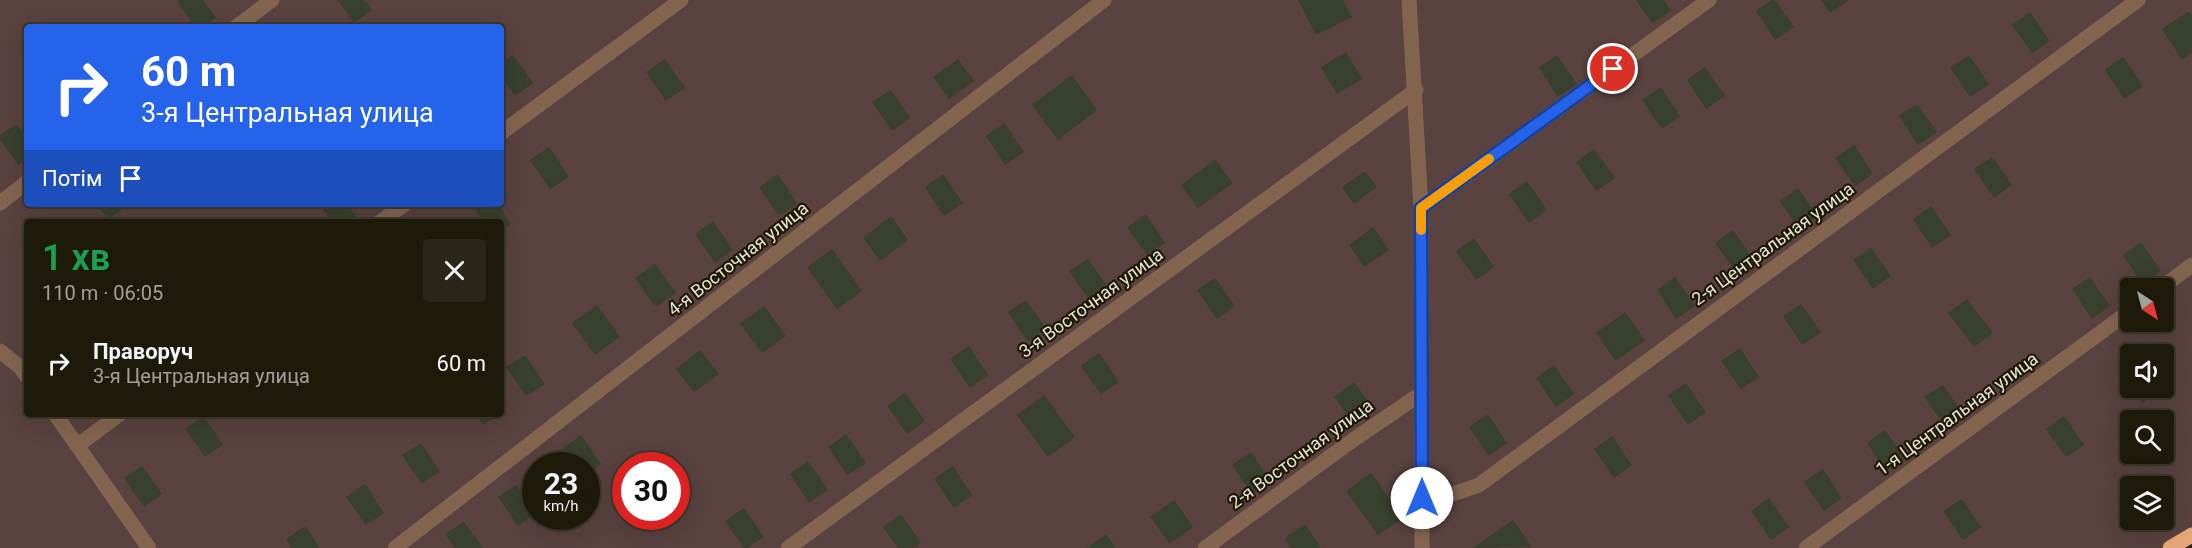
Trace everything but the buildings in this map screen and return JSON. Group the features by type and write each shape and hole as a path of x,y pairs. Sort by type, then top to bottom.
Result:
{"main road":[{"path":"2170,548 2192,535"}],"street":[{"path":"240,24 272,0"},
{"path":"504,131 681,0"},
{"name":"4-я Восточная улица","path":"395,548 1104,0"},
{"path":"1409,0 1416,90 1421,208 1422,548"},
{"path":"1421,208 1708,0"},
{"name":"2-я Центральная улица","path":"1422,498 1450,495 1479,485 2138,0"},
{"name":"3-я Восточная улица","path":"788,548 1416,90"},
{"path":"0,203 24,184"},
{"path":"384,219 401,207"},
{"path":"2174,278 2192,265"},
{"name":"1-я Центральная улица","path":"1806,548 2120,318"},
{"path":"0,351 24,372"},
{"name":"2-я Восточная улица","path":"1205,548 1353,440 1422,393"},
{"path":"57,417 149,548"},
{"path":"78,445 116,417"}],"shaded area":[{"path":"0,0 2192,0 2192,528 2160,548 0,548"}],"slow traffic":[{"path":"1421,230 1421,208 1489,159"}],"route":[{"path":"1422,498 1421,208 1613,69"}]}
